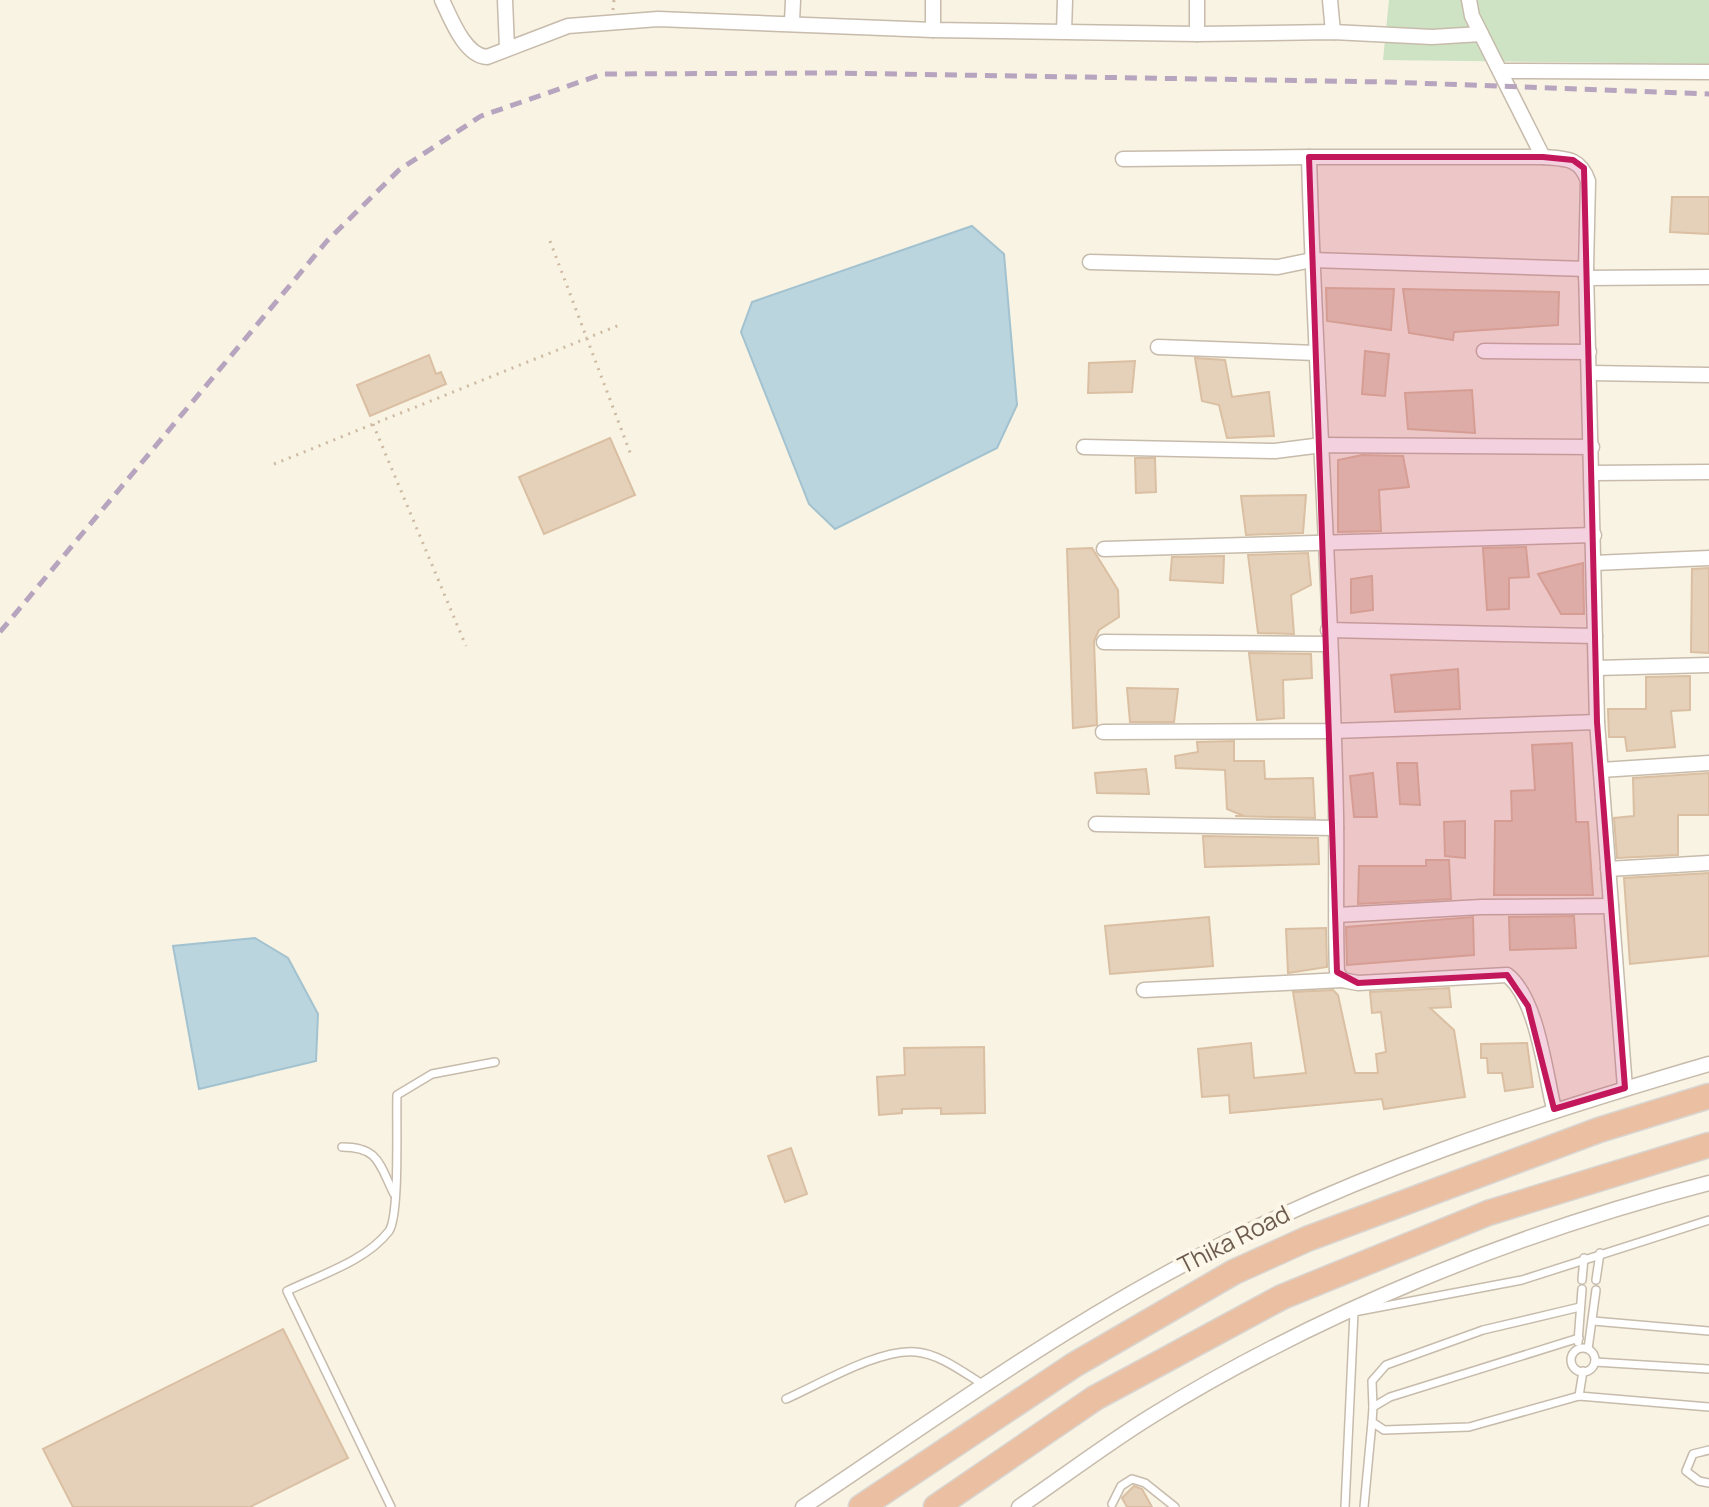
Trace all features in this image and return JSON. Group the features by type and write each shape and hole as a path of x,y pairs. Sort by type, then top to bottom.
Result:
{"highway":[{"name":"Thika Road","path":"861,1507 1074,1365 1234,1272 1307,1239 1599,1130 1709,1096"},
{"path":"936,1507 1095,1398 1282,1297 1488,1213 1709,1145"}],"street":[{"path":"442,0 470,51 487,57 568,26 658,19 933,30 1197,34 1333,32 1432,37 1481,34"},
{"path":"505,0 507,48"},
{"path":"792,22 793,0"},
{"path":"933,0 933,30"},
{"path":"1064,31 1065,0"},
{"path":"1197,0 1197,34"},
{"path":"1330,0 1333,32"},
{"path":"1469,0 1481,34 1543,157"},
{"path":"1501,71 1709,72"},
{"path":"1309,157 1333,731 1337,972 1342,980"},
{"path":"1123,159 1543,157 1573,160 1584,168 1588,181 1586,273 1597,722 1625,1088"},
{"path":"1090,262 1278,267 1312,260 1709,277"},
{"path":"1158,347 1316,353"},
{"path":"1484,351 1589,352"},
{"path":"1590,373 1709,375"},
{"path":"1084,447 1289,451 1322,445 1592,447"},
{"path":"1593,473 1709,472"},
{"path":"1104,549 1594,535"},
{"path":"1594,563 1709,558"},
{"path":"1104,642 1595,636"},
{"path":"1596,668 1709,665"},
{"path":"1103,732 1333,731 1597,722"},
{"path":"1601,770 1709,763"},
{"path":"1096,824 1336,828"},
{"path":"1608,869 1709,863"},
{"path":"1337,915 1481,907 1611,906"},
{"path":"1144,990 1507,975 1518,986 1528,1006 1554,1109"},
{"name":"Thika Road","path":"803,1507 984,1385 1216,1248 1334,1191 1554,1109 1709,1064"},
{"path":"1019,1507 1149,1418 1254,1358 1433,1273 1655,1197 1709,1183"}],"lane":[{"path":"391,1507 287,1291 366,1252 391,1229 395,1196 397,1095 432,1074 495,1062"},
{"path":"342,1147 365,1147 375,1156 395,1196"},
{"path":"1345,1507 1354,1312 1522,1280 1709,1220"},
{"path":"1596,1280 1600,1253"},
{"path":"1582,1280 1584,1258"},
{"path":"1582,1289 1578,1348 1571,1362 1583,1371"},
{"path":"1595,1362 1588,1349 1596,1290"},
{"path":"1364,1507 1373,1407 1372,1381 1386,1365 1483,1330 1580,1307"},
{"path":"1593,1321 1709,1331"},
{"path":"1373,1407 1390,1397 1579,1338"},
{"path":"1578,1348 1588,1349"},
{"path":"786,1399 882,1357 916,1351 952,1365 984,1385"},
{"path":"1579,1396 1583,1371 1595,1362 1709,1369"},
{"path":"1372,1422 1384,1430 1469,1427 1579,1396 1709,1407"},
{"path":"1709,1450 1693,1454 1686,1471 1699,1481 1709,1483"},
{"path":"1112,1504 1121,1486 1132,1479 1145,1483 1175,1507"}],"path":[{"path":"550,241 631,455"},
{"path":"274,464 622,324"},
{"path":"372,424 466,646"}],"highlighted area":[{"path":"1309,157 1543,157 1573,160 1584,168 1597,722 1625,1088 1554,1109 1528,1006 1507,975 1358,983 1337,972"}],"green space":[{"path":"1389,0 1709,0 1709,64 1383,60"}],"water":[{"path":"972,226 1004,254 1017,405 997,448 835,529 809,504 741,332 752,302"},
{"path":"255,938 288,958 318,1014 316,1061 199,1089 173,946"}],"building":[{"path":"1672,197 1709,197 1709,234 1670,232"},
{"path":"1326,288 1394,289 1391,330 1327,321"},
{"path":"1403,289 1559,292 1558,325 1454,332 1453,340 1409,333"},
{"path":"1365,351 1389,354 1385,396 1362,394"},
{"path":"429,355 436,374 441,372 446,384 370,416 357,385"},
{"path":"1195,358 1225,360 1232,397 1269,392 1274,436 1227,438 1219,405 1202,401"},
{"path":"1135,361 1132,392 1088,393 1089,363"},
{"path":"1472,390 1475,433 1408,429 1405,393"},
{"path":"610,438 635,495 544,534 519,477"},
{"path":"1362,455 1403,456 1409,487 1379,490 1381,531 1338,532 1338,460"},
{"path":"1135,458 1155,458 1156,492 1136,493"},
{"path":"1306,495 1303,533 1246,535 1241,496"},
{"path":"1526,547 1529,577 1509,578 1509,609 1487,610 1483,548"},
{"path":"1092,548 1118,590 1119,617 1099,630 1094,641 1097,725 1073,728 1067,549"},
{"path":"1308,553 1311,585 1291,595 1294,634 1258,633 1248,555"},
{"path":"1224,556 1223,583 1170,580 1172,557"},
{"path":"1583,563 1584,614 1561,614 1538,574"},
{"path":"1709,568 1709,653 1691,652 1692,569"},
{"path":"1372,576 1373,610 1351,613 1351,579"},
{"path":"1249,653 1311,654 1312,678 1283,680 1284,718 1257,720"},
{"path":"1458,669 1460,709 1395,712 1391,675"},
{"path":"1690,676 1690,710 1671,711 1675,747 1627,751 1625,737 1609,737 1608,709 1646,709 1646,677"},
{"path":"1127,688 1178,689 1174,722 1130,722"},
{"path":"1234,741 1234,761 1264,761 1265,779 1313,778 1315,818 1235,816 1244,816 1227,809 1225,770 1176,768 1175,756 1198,752 1197,742"},
{"path":"1572,743 1576,822 1588,822 1593,895 1494,895 1495,821 1512,821 1511,791 1535,790 1532,745"},
{"path":"1397,763 1417,763 1420,805 1400,804"},
{"path":"1146,769 1149,794 1097,793 1095,773"},
{"path":"1373,773 1377,817 1354,817 1350,776"},
{"path":"1709,773 1709,815 1678,815 1678,855 1617,858 1614,818 1634,816 1633,778"},
{"path":"1465,821 1465,858 1445,856 1444,822"},
{"path":"1203,836 1318,838 1319,864 1205,867"},
{"path":"1426,860 1449,860 1451,899 1358,904 1359,866 1426,866"},
{"path":"1709,873 1709,956 1630,964 1624,878"},
{"path":"1574,916 1576,948 1510,950 1509,917"},
{"path":"1209,917 1213,966 1110,974 1105,926"},
{"path":"1473,917 1474,955 1347,965 1346,927"},
{"path":"1326,928 1327,967 1288,973 1286,929"},
{"path":"1449,988 1451,1007 1430,1008 1454,1030 1465,1097 1384,1109 1382,1099 1230,1113 1229,1095 1202,1097 1198,1049 1251,1043 1254,1078 1306,1073 1293,992 1333,990 1338,995 1355,1073 1378,1073 1376,1054 1386,1052 1381,1012 1372,1013 1370,992"},
{"path":"1527,1043 1533,1087 1505,1091 1502,1073 1488,1073 1487,1058 1481,1058 1481,1044"},
{"path":"984,1047 985,1113 941,1114 941,1108 902,1109 902,1113 879,1115 877,1077 905,1075 904,1048"},
{"path":"791,1148 807,1194 785,1202 768,1156"},
{"path":"283,1329 348,1458 250,1507 73,1507 43,1449"},
{"path":"1134,1486 1142,1489 1152,1507 1127,1507 1122,1498"}],"railway":[{"path":"0,632 327,241 399,170 481,116 603,74 832,73 1388,82 1709,94"}]}
